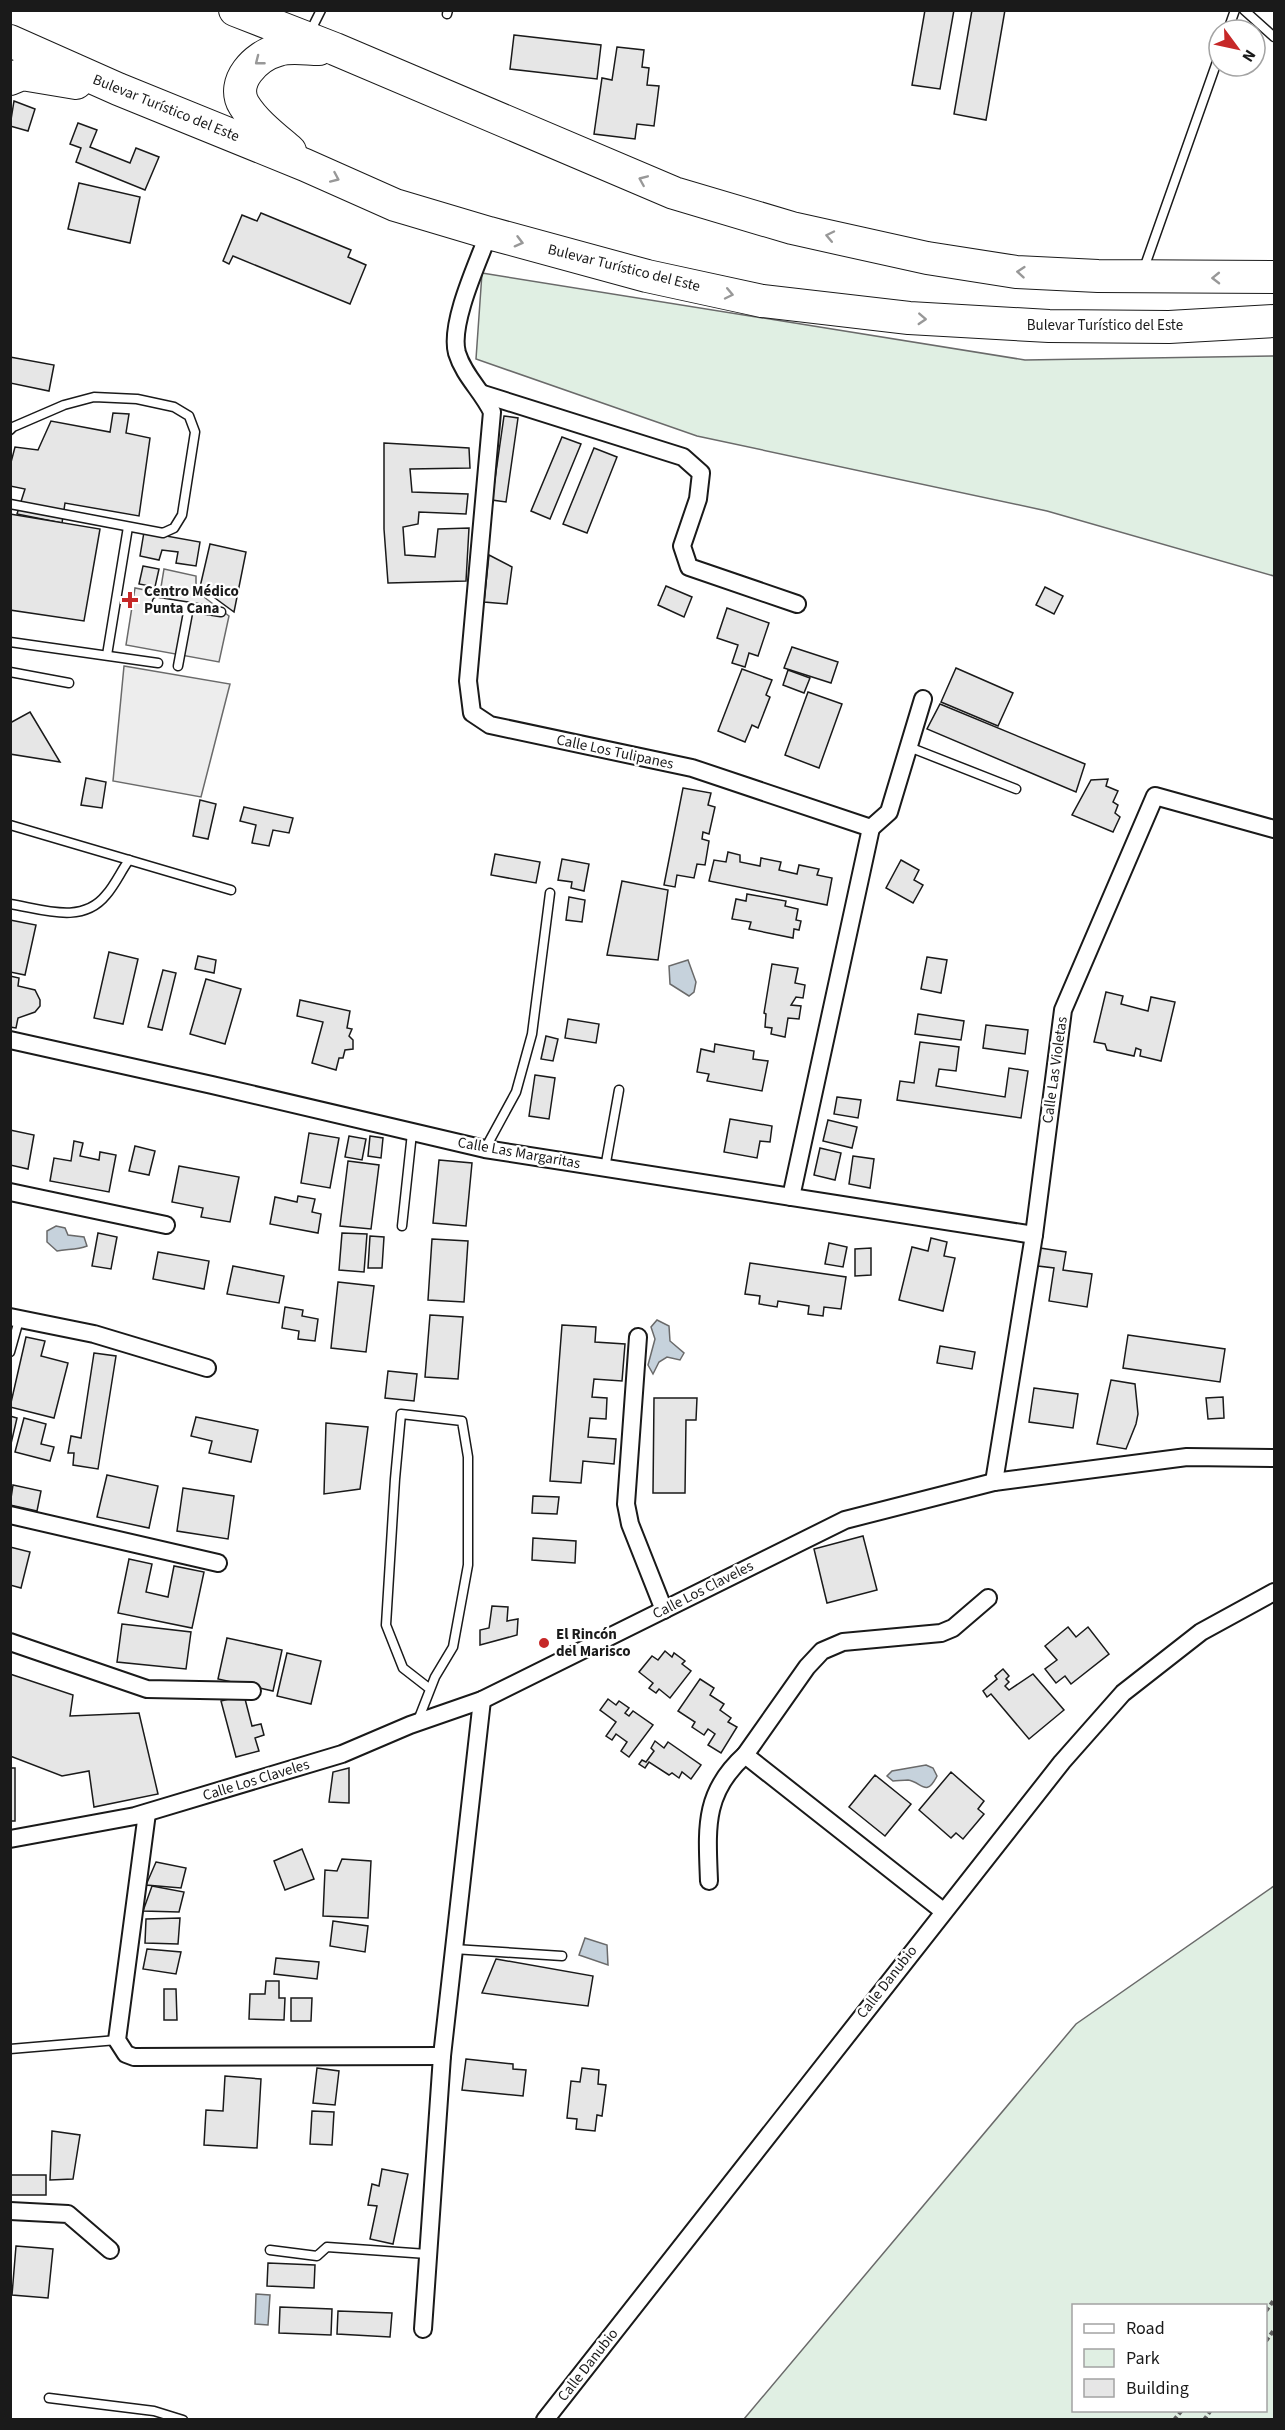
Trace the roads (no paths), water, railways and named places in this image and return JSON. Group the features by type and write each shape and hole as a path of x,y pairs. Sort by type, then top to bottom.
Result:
{"highway":[{"path":"235,10 674,193 792,228 927,258 1016,272 1141,277 1275,277"},
{"name":"Bulevar Turístico del Este","path":"10,41 118,89 395,204 489,233 647,276 762,301 909,318 1050,326 1169,327 1275,321"},
{"path":"305,165 243,104 241,84 246,72 259,58 279,49 321,44"},
{"path":"10,80 22,74 118,89"}],"street":[{"name":"Calle Los Tulipanes","path":"489,233 459,315 456,351 468,378 483,394 492,412 468,681 472,713 490,725 692,768 871,828"},
{"path":"483,394 683,457 701,473 698,499 682,546 689,567 796,604"},
{"path":"791,1197 871,828 889,812 923,699"},
{"name":"Calle Las Violetas","path":"994,1482 1034,1235 1063,1010 1155,796 1275,829"},
{"name":"Calle Las Margaritas","path":"10,1040 212,1084 485,1149 1034,1235"},
{"path":"10,1192 166,1225"},
{"path":"15,1318 94,1334 207,1368"},
{"path":"638,1337 626,1504 630,1524 664,1610"},
{"name":"Calle Los Claveles","path":"10,1839 147,1813 342,1754 417,1723 482,1700 845,1520 994,1482 1187,1457 1275,1458"},
{"path":"10,1515 218,1563"},
{"name":"Calle Danubio","path":"545,2420 1062,1761 1123,1693 1201,1632 1275,1592"},
{"path":"709,1881 707,1828 711,1803 726,1775 745,1755 807,1667 822,1652 843,1642 941,1633 953,1628 988,1598"},
{"path":"10,1642 147,1689 252,1691"},
{"path":"423,2329 442,2056 482,1700"},
{"path":"745,1755 944,1911"},
{"path":"147,1813 117,2040 126,2054 134,2057 442,2056"},
{"path":"10,2211 68,2214 110,2250"}],"lane":[{"path":"321,10 321,44"},
{"path":"1244,10 1275,37"},
{"path":"1141,277 1211,78"},
{"path":"10,430 64,405 94,397 137,399 174,407 189,416 195,432 182,515 174,528 163,532 128,527 10,504"},
{"path":"107,655 128,527"},
{"path":"157,602 221,612"},
{"path":"178,666 189,607"},
{"path":"10,642 158,663"},
{"path":"10,672 69,683"},
{"path":"909,747 1016,789"},
{"path":"10,825 231,890"},
{"path":"10,904 72,914 86,911 105,897 129,860"},
{"path":"485,1149 516,1092 532,1034 550,892"},
{"path":"605,1168 619,1090"},
{"path":"402,1226 412,1133"},
{"path":"10,1352 15,1318"},
{"path":"417,1723 430,1689 453,1647 468,1565 468,1457 462,1421 401,1414 394,1479 386,1625 403,1668 430,1689"},
{"path":"454,1949 562,1956"},
{"path":"10,2049 117,2040"},
{"path":"270,2250 317,2256 327,2247 427,2254"},
{"path":"49,2398 154,2411 183,2420"}],"place":[{"name":"Centro Médico Punta Cana","path":"130,600"},
{"name":"El Rincón del Marisco","path":"544,1643"}]}
